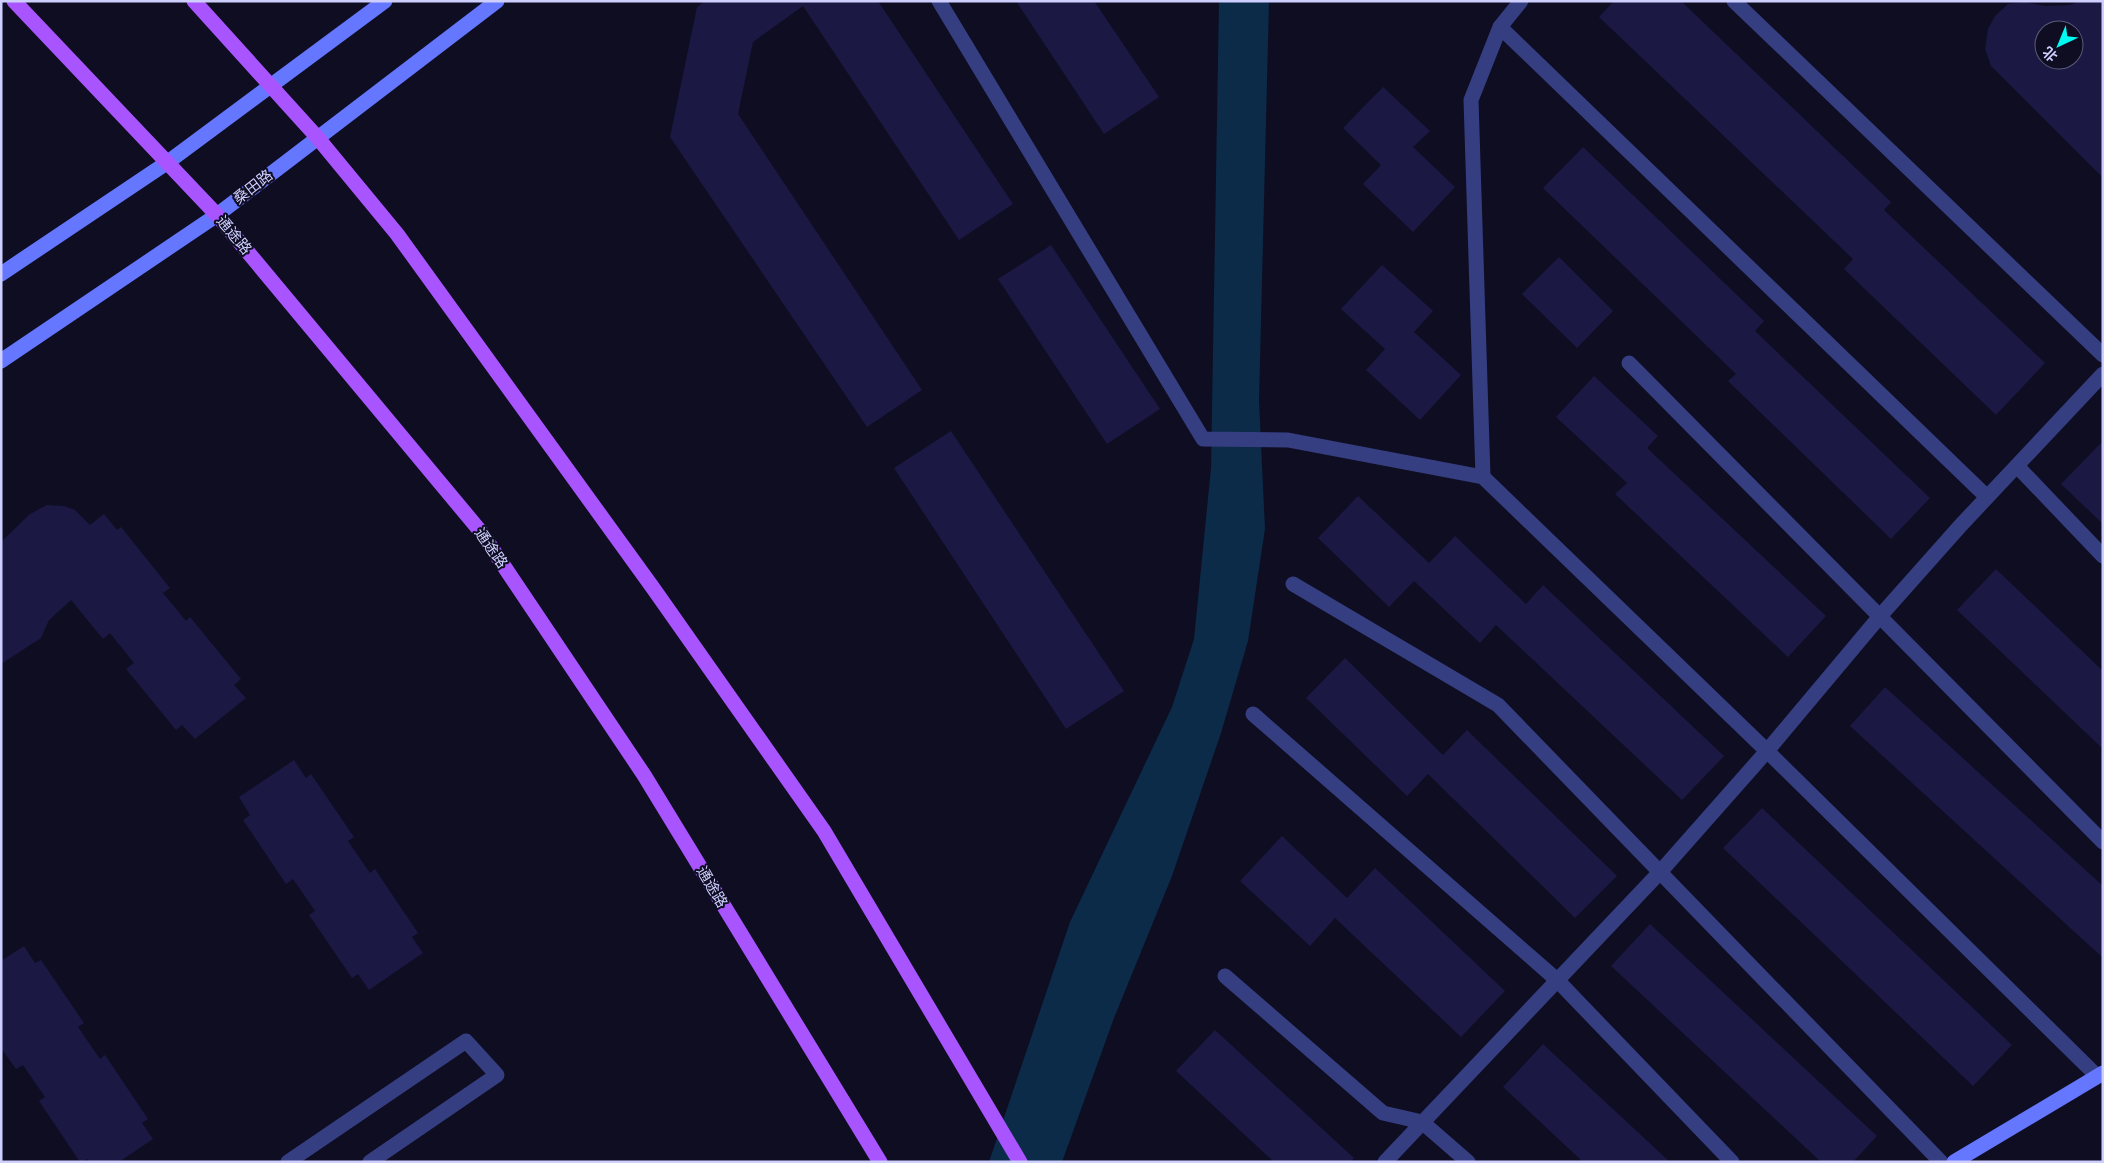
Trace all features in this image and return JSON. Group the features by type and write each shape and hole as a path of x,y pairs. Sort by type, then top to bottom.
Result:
{"main road":[{"name":"通途路","path":"14,1 217,215 481,532 644,775 880,1162"},
{"path":"194,1 317,137 403,242 653,588 818,823 1020,1162"},
{"path":"1,274 168,162 385,1"},
{"name":"桑田路","path":"1,360 217,215 497,1"},
{"path":"1954,1162 2100,1075"}],"street":[{"path":"939,1 1203,439 1288,440 1483,477 2100,1075"},
{"path":"1483,477 1471,100 1500,27 1521,1"},
{"path":"1734,1 2103,354"},
{"path":"1500,27 1987,498"},
{"path":"1630,363 1881,615 2103,842"},
{"path":"1385,1162 1661,871 1881,615 2103,374"},
{"path":"2017,466 2103,556"},
{"path":"1293,584 1498,706 1661,871 1942,1162"},
{"path":"1253,714 1557,980 1732,1162"},
{"path":"1225,976 1382,1112 1422,1122 1468,1162"},
{"path":"288,1162 466,1041 497,1075 370,1162"}],"water":[{"path":"1219,1 1269,1 1259,401 1265,529 1248,641 1221,733 1172,876 1114,1018 1062,1162 989,1162 1070,922 1172,707 1194,639 1211,468"}],"building":[{"path":"705,1 878,1 1013,204 959,240 803,6 753,42 738,114 922,390 867,427 670,137 697,7"},
{"path":"1016,1 1094,1 1159,97 1104,134"},
{"path":"1614,1 1681,1 1891,202 1884,210 2045,363 1996,415 1844,269 1853,259 1599,17"},
{"path":"2080,1 2103,1 2103,178 1991,66 1985,49 1988,29 1995,16 2008,4 2024,2 2046,6 2070,5"},
{"path":"1383,87 1430,131 1413,147 1455,187 1413,232 1363,184 1381,165 1343,128"},
{"path":"1583,147 1764,321 1755,331 1930,498 1891,539 1728,381 1736,374 1543,188"},
{"path":"1051,245 1160,409 1107,444 998,279"},
{"path":"1559,257 1613,311 1577,348 1522,294"},
{"path":"1382,265 1433,311 1414,332 1461,375 1420,420 1366,370 1385,349 1341,309"},
{"path":"1594,376 1658,436 1647,448 1826,616 1788,657 1615,494 1627,483 1556,417"},
{"path":"951,431 1124,691 1066,729 894,468"},
{"path":"2101,443 2103,445 2103,524 2061,484"},
{"path":"1358,496 1429,563 1455,536 1526,604 1543,585 1724,756 1682,800 1496,625 1480,643 1414,581 1389,607 1318,538"},
{"path":"47,505 64,506 75,510 90,525 104,514 117,530 121,527 170,588 163,593 186,621 190,617 241,679 234,685 246,698 195,739 182,725 176,730 126,669 134,663 110,633 103,639 71,600 49,620 41,638 1,664 1,542 30,514"},
{"path":"1996,569 2103,671 2103,749 1957,610"},
{"path":"1345,658 1443,755 1467,730 1617,876 1575,918 1428,774 1407,796 1306,698"},
{"path":"1885,687 2103,886 2103,958 1850,726"},
{"path":"294,760 306,778 311,774 354,837 348,841 370,873 375,869 418,933 412,937 423,953 369,990 358,974 352,978 309,915 315,911 293,879 286,884 243,820 250,815 239,797"},
{"path":"1762,808 2012,1045 1973,1086 1723,848"},
{"path":"1282,836 1347,898 1375,868 1505,991 1461,1037 1335,918 1310,946 1240,881"},
{"path":"1650,924 1877,1136 1853,1162 1821,1162 1611,966"},
{"path":"24,946 35,963 41,960 84,1023 78,1027 100,1059 105,1055 148,1119 142,1123 153,1139 119,1162 90,1162 88,1159 80,1162 39,1101 45,1097 23,1065 16,1069 1,1048 1,961"},
{"path":"1215,1030 1354,1158 1351,1162 1274,1162 1176,1071"},
{"path":"1543,1044 1670,1162 1583,1162 1503,1087"}]}
